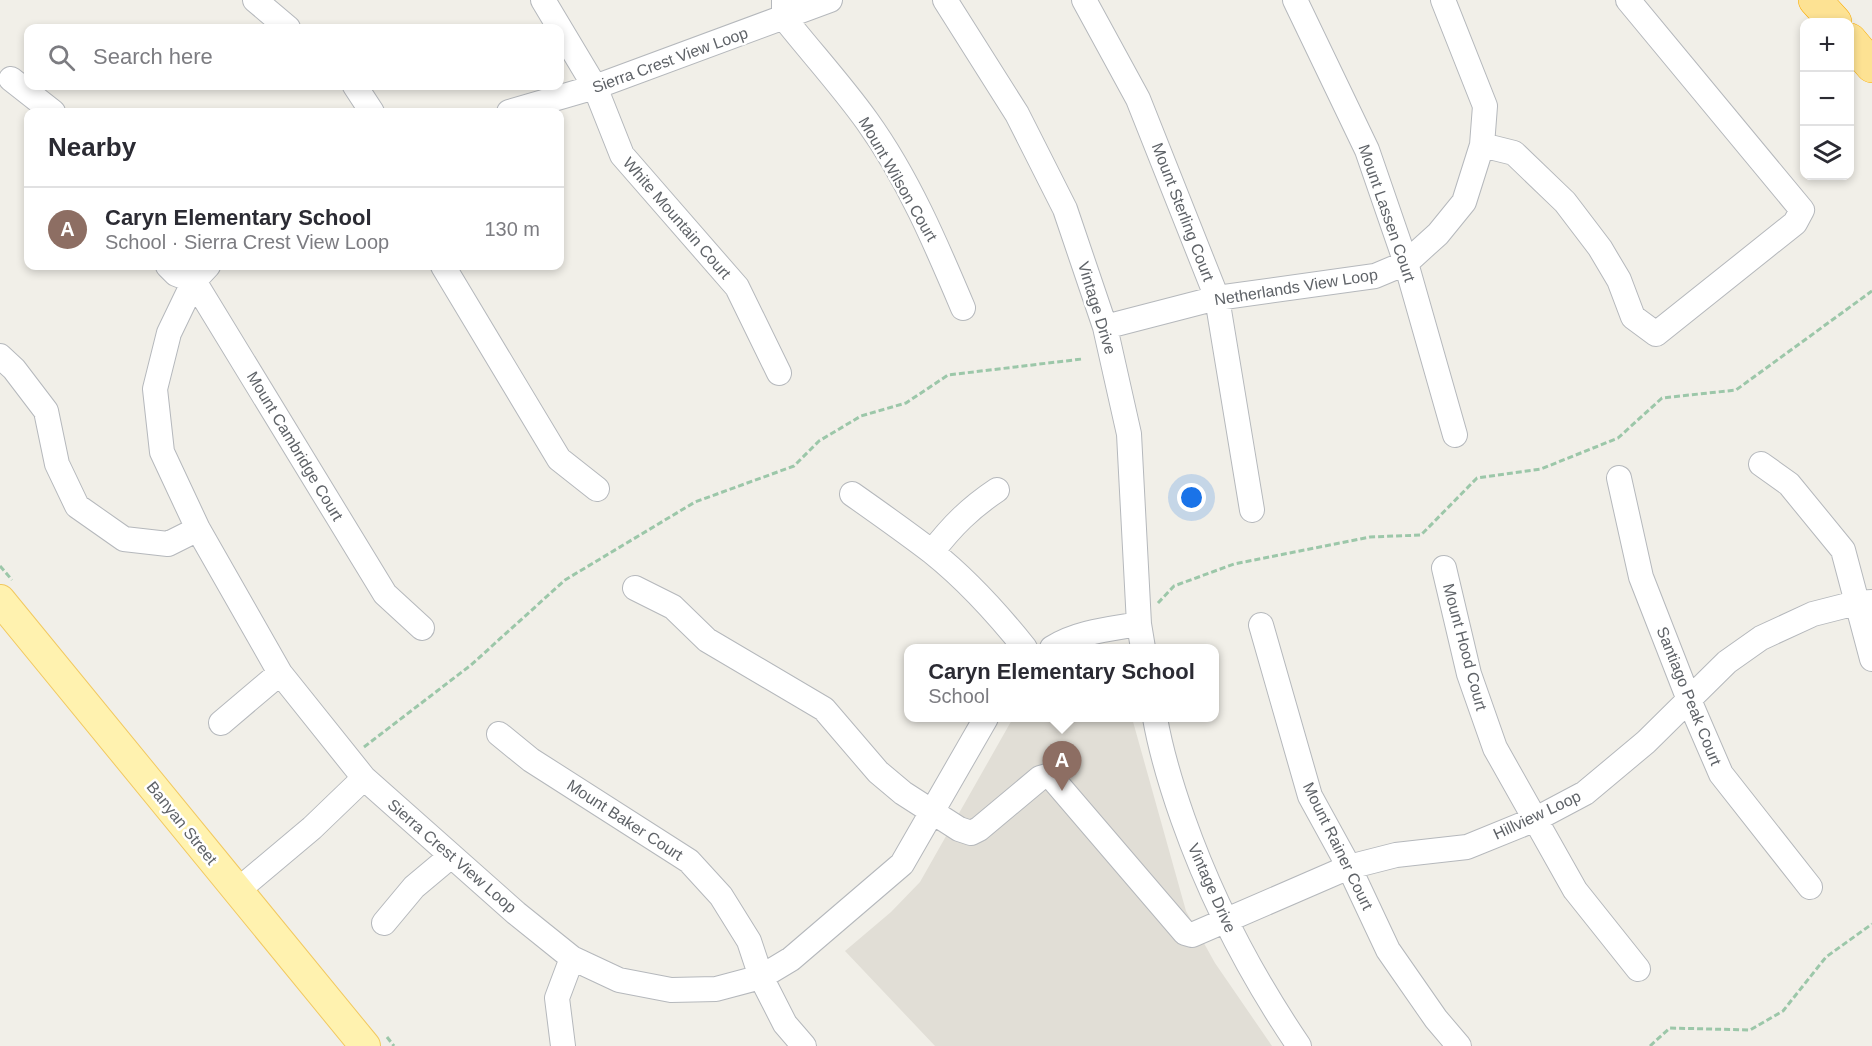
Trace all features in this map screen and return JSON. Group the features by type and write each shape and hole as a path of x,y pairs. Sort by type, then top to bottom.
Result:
{"highway":[{"path":"1815,0 1831,18"},
{"path":"1854,45 1872,66"}],"main road":[{"name":"Banyan Street","path":"0,600 366,1046"}],"street":[{"path":"255,0 283,24"},
{"name":"White Mountain Court","path":"543,0 557,24"},
{"name":"Sierra Crest View Loop","path":"523,108 595,87 784,9 830,0"},
{"name":"Vintage Drive","path":"945,0 1017,114 1065,209 1106,327 1129,434 1139,624 1142,644"},
{"name":"Mount Sterling Court","path":"1084,0 1138,99 1217,298 1252,510"},
{"name":"Mount Lassen Court","path":"1295,0 1367,150 1406,263 1455,435"},
{"name":"Netherlands View Loop","path":"1106,327 1217,298 1375,276 1406,263 1438,234 1464,202 1482,145 1485,106 1443,0"},
{"path":"1482,145 1514,153 1565,202 1600,248 1619,280 1634,317 1656,334 1795,223 1802,210 1628,0"},
{"name":"Mount Wilson Court","path":"784,9 867,122 930,230 963,308"},
{"name":"White Mountain Court","path":"564,35 595,87 621,155 737,287 779,373"},
{"path":"11,79 24,89"},
{"path":"25,90 48,108"},
{"path":"358,90 369,108"},
{"name":"Mount Cambridge Court","path":"172,270 176,274 201,273 385,594 422,628"},
{"path":"445,270 559,459 597,489"},
{"name":"Sierra Crest View Loop","path":"201,273 169,333 155,389 162,452 198,528 280,673 364,778 516,913 572,958 619,980 671,990 716,989 761,977 791,958 902,864 983,722"},
{"path":"0,356 14,369 46,411 57,464 77,506 124,539 168,544 198,528"},
{"path":"1761,464 1790,484 1843,549 1864,602 1872,659"},
{"name":"Santiago Peak Court","path":"1618,478 1641,577 1689,700 1721,774 1810,887"},
{"path":"932,552 973,506 997,490"},
{"path":"852,494 932,552 993,609 1022,644"},
{"name":"Mount Hood Court","path":"1444,568 1469,675 1494,748 1575,890 1638,969"},
{"path":"635,588 673,607 706,640 824,709 878,772 903,793 932,810"},
{"name":"Hillview Loop","path":"932,810 958,829 971,832 980,829 1040,777 1047,776 1053,779 1185,933 1192,934 1349,867 1396,855 1467,847 1536,819 1585,794 1647,742 1727,663 1761,638 1813,614 1864,602"},
{"path":"1059,644 1089,633 1139,624"},
{"name":"Mount Rainer Court","path":"1261,625 1310,796 1349,867 1388,950 1436,1019 1459,1046"},
{"path":"221,723 280,673"},
{"name":"Vintage Drive","path":"1156,722 1159,742 1173,790 1196,856 1224,920 1269,1001 1299,1046"},
{"name":"Mount Baker Court","path":"500,734 531,759 689,861 721,896 749,941 761,977 785,1024 804,1046"},
{"path":"237,891 312,828 364,778"},
{"path":"384,923 414,887 451,856"},
{"path":"563,1046 557,998 572,958"}],"path":[{"path":"1139,624 1174,586 1234,564 1370,537 1421,535 1477,478 1541,469 1618,438 1662,398 1736,390 1872,291"},
{"path":"348,759 471,665 565,580 696,502 794,466 819,441 861,416 906,403 948,375 1082,359"},
{"path":"1650,1046 1670,1028 1750,1030 1784,1011 1826,957 1872,924"}],"shaded area":[{"path":"1011,722 1133,722 1186,911 1215,963 1272,1046 935,1046 845,951 891,912 920,882"}],"place":[{"name":"Caryn Elementary School","path":"1062,791"}]}
